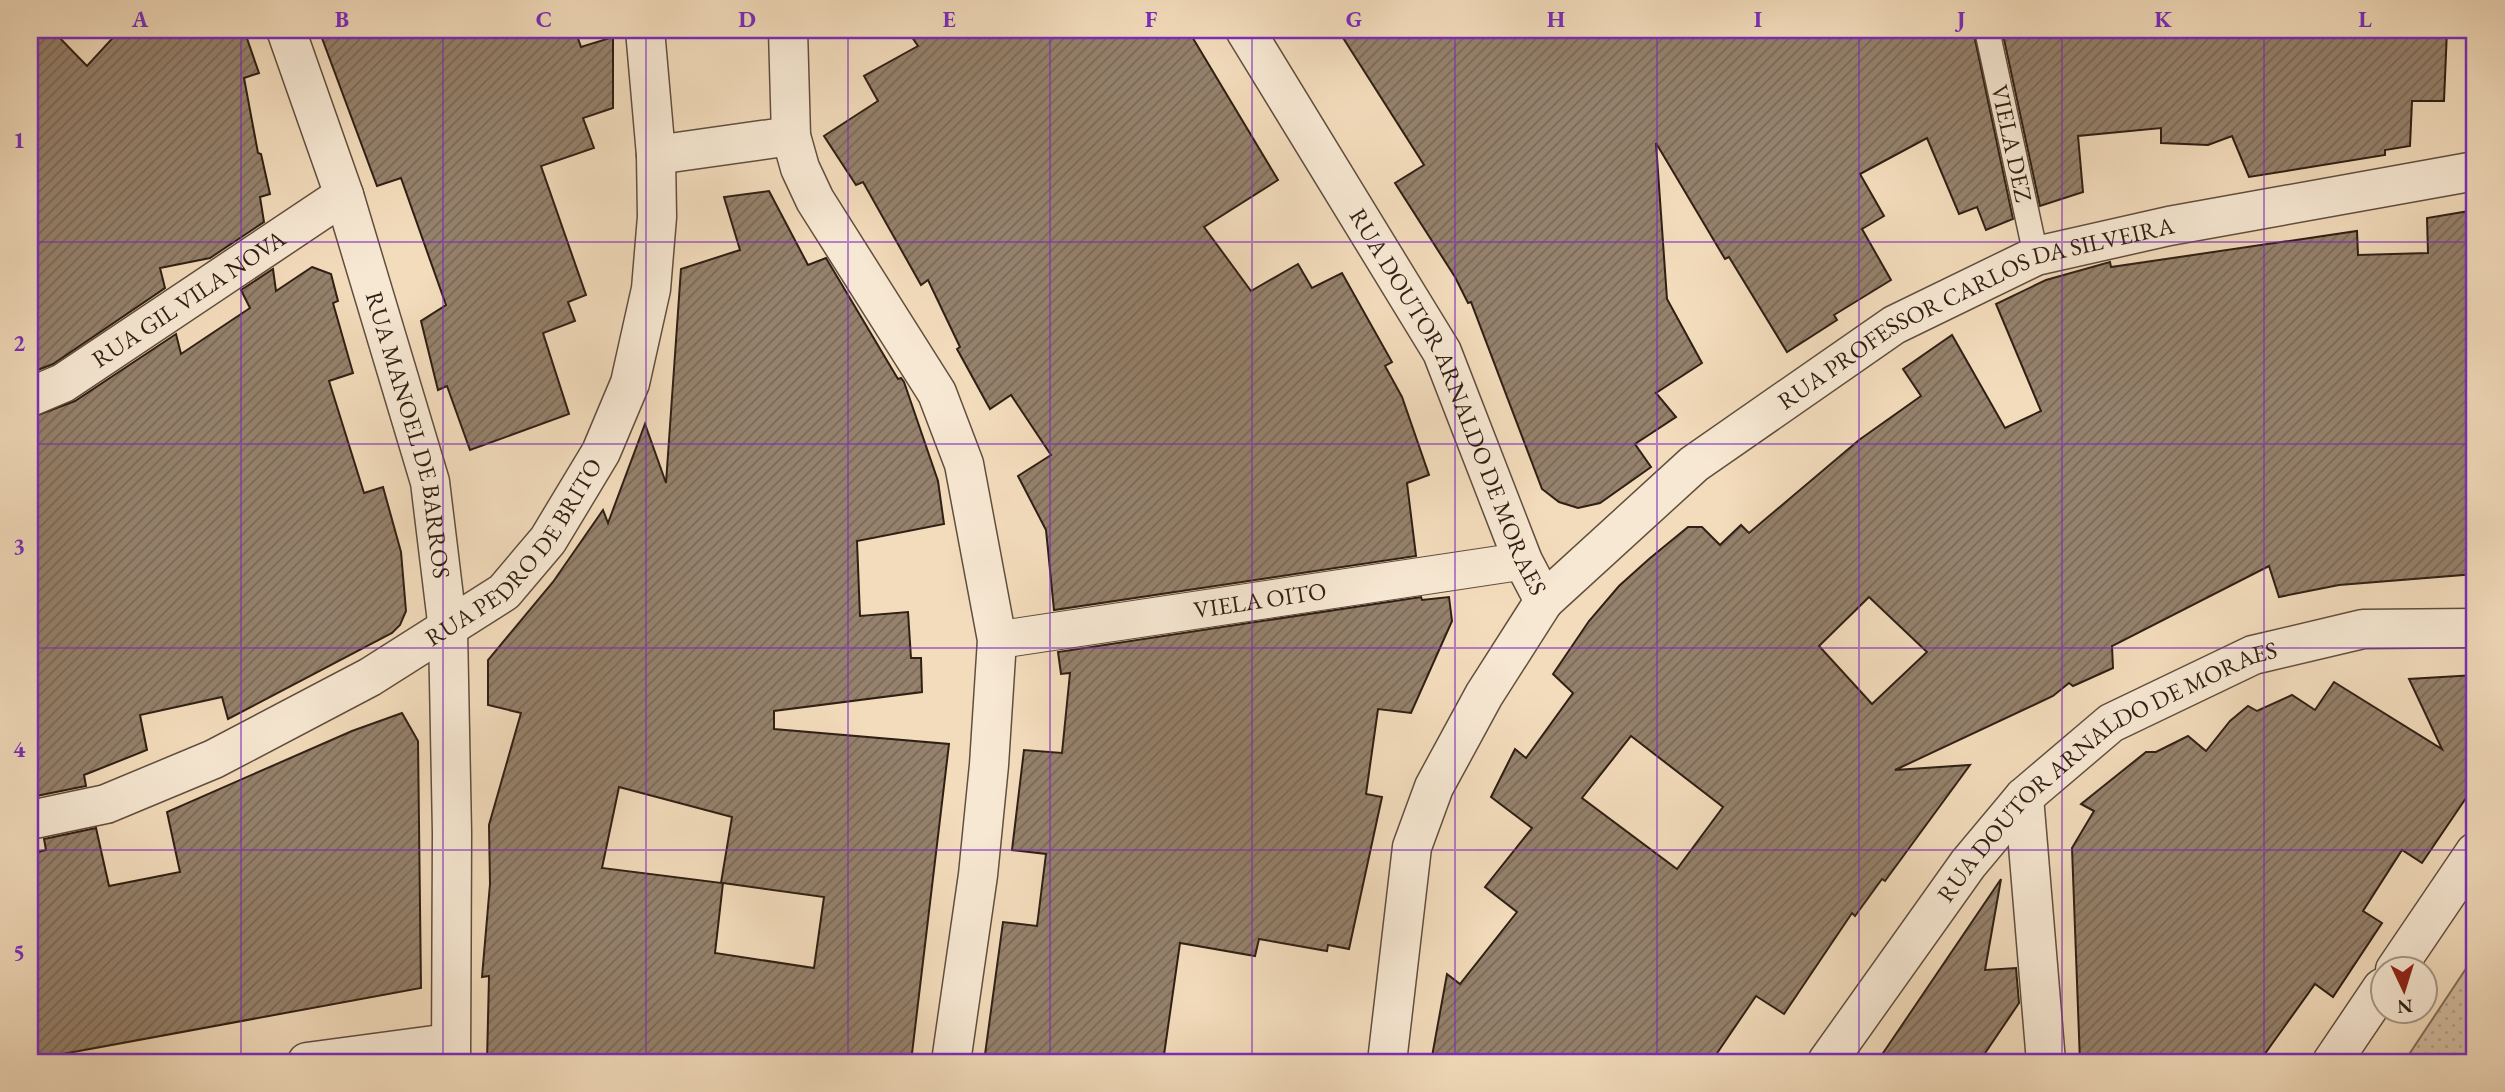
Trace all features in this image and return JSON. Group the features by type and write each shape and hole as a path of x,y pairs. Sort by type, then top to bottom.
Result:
{"street":[{"name":"RUA MANOEL DE BARROS","path":"286,30 344,195 430,482 448,630 452,833 450,1053"},
{"name":"RUA PEDRO DE BRITO","path":"30,820 106,804 214,759 370,677 504,592 548,540 601,452 630,383 651,289 657,217 656,155 645,30"},
{"path":"788,30 791,136 800,168 815,200 937,393 964,464 997,640 978,875 951,1062"},
{"name":"RUA DOUTOR ARNALDO DE MORAES","path":"1245,30 1441,352 1523,561 1544,601 1484,695 1434,787 1412,846 1387,1062"},
{"path":"656,155 791,136"},
{"name":"RUA PROFESSOR CARLOS DA SILVEIRA","path":"1544,601 1694,464 1738,433 1894,325 2036,256 2169,226 2470,166"},
{"name":"RUA GIL VILA NOVA","path":"30,397 63,383 344,195"},
{"name":"VIELA OITO","path":"997,640 1523,561"},
{"name":"RUA DOUTOR ARNALDO DE MORAES","path":"1827,1062 1968,864 2024,797 2111,723 2253,655 2363,629 2475,628"},
{"path":"2024,797 2046,1062"},
{"path":"2404,956 2475,852"},
{"path":"2332,1062 2368,1009"},
{"path":"307,1062 450,1053"}],"lane":[{"name":"VIELA DEZ","path":"1987,30 2036,256"}],"shaded area":[{"path":"2475,955 2475,1062 2404,1062 2428,1026 2438,1026 2438,1011"}],"building":[{"path":"30,30 52,30 87,66 120,30 244,30 259,73 244,78 258,153 261,154 270,194 260,197 264,222 210,258 160,268 165,288 53,364 30,373"},
{"path":"319,30 575,30 581,47 613,37 613,108 583,118 594,148 541,166 586,295 568,302 575,321 543,333 569,414 470,450 447,386 438,390 421,321 446,305 401,178 377,186"},
{"path":"907,30 1188,30 1278,180 1204,227 1251,291 1298,264 1312,288 1342,273 1392,362 1385,366 1402,397 1429,475 1407,483 1416,556 1054,610 1046,530 1018,476 1051,455 1011,395 990,409 957,349 960,347 928,280 921,285 863,182 856,185 824,136 878,101 864,76 918,46"},
{"path":"1338,30 1973,30 2013,219 1986,230 1977,207 1959,214 1927,138 1860,174 1884,216 1862,229 1891,280 1834,315 1837,320 1787,352 1729,257 1725,259 1656,143 1667,299 1702,363 1656,393 1676,417 1635,444 1651,467 1600,503 1578,508 1559,502 1542,489 1471,302 1468,303 1455,277 1395,183 1424,165"},
{"path":"2002,30 2447,30 2444,101 2412,101 2410,146 2385,150 2385,155 2249,177 2232,136 2208,145 2161,143 2161,128 2078,136 2083,192 2040,206"},
{"path":"769,191 808,265 826,258 898,379 901,378 904,382 938,481 944,524 857,541 860,616 908,612 911,658 921,658 922,692 774,711 774,729 949,744 911,1062 487,1062 489,976 482,977 490,884 489,825 521,713 488,705 488,660 553,582 603,510 608,523 645,424 666,483 681,269 740,250 724,197","holes":["619,787 732,817 721,883 602,868","723,883 824,897 814,968 715,953"]},
{"path":"2475,210 2475,459 2467,461 2475,511 2475,574 2339,585 2279,597 2269,566 2112,646 2113,668 2073,686 2069,683 2053,696 1895,770 1970,765 1885,881 1882,879 1855,916 1852,913 1784,1014 1756,996 1711,1062 1431,1062 1447,974 1460,984 1517,912 1485,887 1532,828 1491,797 1515,749 1526,758 1573,693 1553,674 1589,621 1619,586 1649,559 1688,527 1702,527 1720,545 1741,525 1749,533 1859,440 1921,396 1903,369 1952,335 2005,428 2041,411 1996,304 2046,280 2110,262 2111,267 2357,231 2358,255 2428,253 2427,218","holes":["1869,597 1927,652 1872,704 1819,646","1631,736 1723,807 1677,869 1582,798"]},
{"path":"312,267 331,274 338,301 333,303 353,373 329,381 364,493 383,487 401,552 406,611 400,625 392,633 228,719 222,697 140,715 147,750 84,775 86,786 36,796 31,774 38,772 30,731 30,418 75,401 176,334 181,354 250,308 241,290 273,269 276,291"},
{"path":"1421,597 1422,600 1449,597 1452,621 1411,713 1378,709 1366,794 1382,797 1349,949 1328,945 1327,951 1259,939 1255,956 1180,943 1163,1062 984,1062 1003,922 1037,926 1046,854 1012,850 1024,750 1062,753 1070,673 1061,674 1058,652"},
{"path":"2475,675 2475,818 2466,798 2422,863 2402,850 2363,911 2382,923 2333,997 2315,984 2259,1062 2080,1062 2072,848 2094,811 2081,804 2146,752 2156,752 2188,736 2206,751 2230,721 2248,706 2257,711 2292,695 2315,710 2334,682 2442,749 2409,679"},
{"path":"402,713 418,741 421,988 30,1060 30,854 46,850 44,839 96,828 109,886 180,872 167,812 352,731"},
{"path":"2001,879 1985,970 2016,968 2019,1003 1979,1062 1877,1062"}]}
